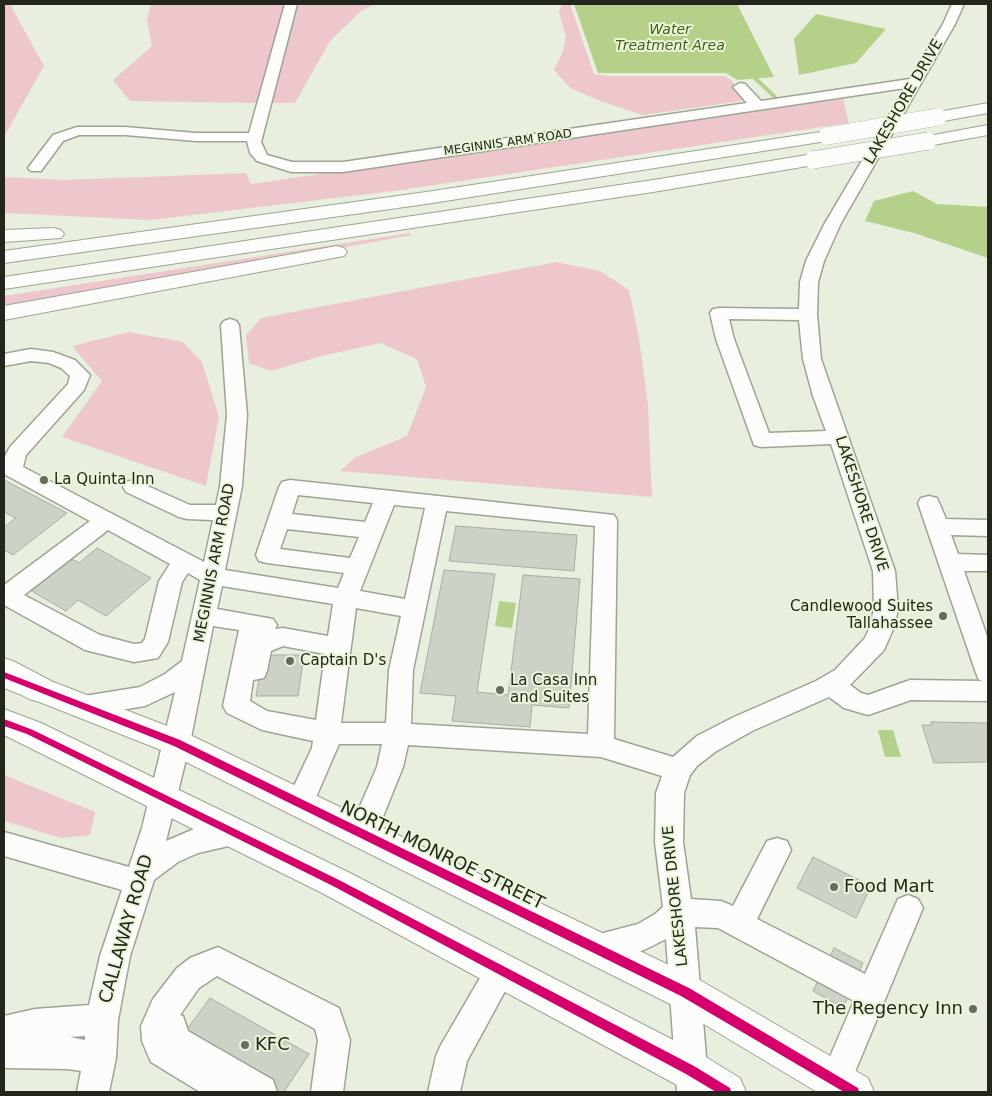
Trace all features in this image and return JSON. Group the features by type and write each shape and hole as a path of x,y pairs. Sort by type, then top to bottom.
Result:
{"main road":[{"path":"4,257 426,198 827,136 988,108"},
{"path":"4,283 653,186 988,130"},
{"path":"4,313 574,208 653,186"},
{"path":"4,236 70,233 336,203 426,198"},
{"path":"4,670 40,690"},
{"name":"NORTH MONROE STREET","path":"4,675 177,743 300,803 685,992 845,1086"},
{"path":"4,722 30,732 336,882 502,969 692,1081 726,1092"}],"street":[{"path":"36,168 52,144 65,134 100,130 157,135 168,140 182,142 255,139 291,4"},
{"name":"LAKESHORE DRIVE","path":"692,1081 683,952 669,842 668,810 670,794 678,770 688,758 706,744 743,724 844,677 875,643 882,627 886,609 884,571 812,359 808,315 810,282 824,241 949,24 958,4"},
{"name":"MEGINNIS ARM ROAD","path":"255,139 258,153 262,158 279,164 307,168 343,167 915,82"},
{"path":"740,87 758,106"},
{"path":"852,92 881,95 892,100 900,108"},
{"path":"808,315 719,313 726,339 761,440 840,437"},
{"name":"MEGINNIS ARM ROAD","path":"164,797 194,666 231,486 237,415 230,325"},
{"path":"4,360 31,355 52,358 68,364 80,375 77,386 17,452 13,460 12,470 212,576 345,599 414,608"},
{"path":"134,487 187,512 226,513"},
{"path":"358,567 267,555 290,487 606,520 601,746"},
{"path":"300,803 325,748 345,599 386,497"},
{"path":"362,834 390,767 398,734 401,670 437,503"},
{"path":"929,503 950,562 980,628 988,673"},
{"path":"106,520 5,595 94,643 134,652 149,651 156,642 171,581 184,561"},
{"path":"279,520 372,531"},
{"path":"937,527 988,528"},
{"path":"950,562 988,563"},
{"path":"204,616 252,623 339,642"},
{"path":"252,623 236,706 262,720 326,733 398,734 601,746 678,770"},
{"path":"248,712 258,652 265,642 273,638 283,637 339,642"},
{"path":"84,706 145,696 174,681 194,666"},
{"path":"830,684 853,701 868,705 910,690 988,691"},
{"name":"CALLAWAY ROAD","path":"93,1092 100,1058 102,1020 115,956 164,797"},
{"path":"4,844 140,877 168,853 194,841 236,833"},
{"path":"739,925 777,850"},
{"path":"845,1086 872,994 908,908"},
{"path":"595,948 644,936 665,924 678,912 721,915 872,994"},
{"path":"227,966 207,976 197,984 174,1018 171,1030 173,1040 261,1092"},
{"path":"230,1092 162,1051 158,1041 157,1026 164,1010 188,978 201,968 227,966 328,1019 334,1040 327,1092"},
{"path":"444,1092 452,1056 502,969"},
{"path":"4,1035 13,1028 35,1024 102,1020"},
{"path":"4,1052 68,1053 100,1058"}],"shaded area":[{"path":"4,4 10,4 44,66 4,137"},
{"path":"151,4 286,5 260,103 130,101 113,80 152,46 147,20"},
{"path":"296,4 375,4 361,11 330,41 295,103 271,103"},
{"path":"562,4 570,4 594,74 607,76 724,76 732,80 742,101 643,115 603,102 570,88 554,70 563,51 566,37 559,12"},
{"path":"843,99 849,123 394,191 150,220 4,213 4,177 66,180 246,173 251,184"},
{"path":"410,233 412,235 4,309 4,296"},
{"path":"556,262 600,271 629,290 639,338 648,405 652,497 340,471 356,457 407,436 426,387 417,359 380,343 322,356 271,371 249,363 246,335 261,318"},
{"path":"129,332 183,342 202,362 219,417 206,486 62,437 102,381 72,346"},
{"path":"4,775 95,812 90,835 62,838 4,821"}],"water":[{"name":"Water Treatment Area","path":"574,4 737,4 774,77 737,80 726,73 598,73"},
{"path":"816,14 886,29 856,63 799,75 794,39"},
{"path":"913,191 937,204 988,207 988,258 914,233 865,221 874,201"},
{"path":"499,601 516,603 512,628 495,626"},
{"path":"878,730 893,730 901,757 885,757"}],"building":[{"path":"4,480 67,513 13,555 4,550 4,527 16,518 4,512"},
{"path":"456,526 577,535 574,571 449,561"},
{"path":"97,548 151,578 106,616 78,600 66,611 30,590 70,558 79,563"},
{"path":"444,570 495,574 477,692 508,695 523,575 580,579 569,708 532,705 530,727 452,721 456,696 420,693"},
{"path":"263,655 304,655 298,696 256,696"},
{"path":"931,722 988,723 988,762 934,763 922,725 932,725"},
{"name":"Food Mart","path":"813,857 871,886 856,918 797,888"},
{"path":"834,948 863,963 843,1008 813,991"},
{"name":"KFC","path":"210,998 309,1054 284,1092 277,1092 182,1036"}],"waterway":[{"path":"755,78 775,97"}],"cycle path":[{"path":"4,675 177,743 685,992 854,1092"},
{"path":"4,722 30,732 336,883 690,1070 726,1092"}],"place":[{"name":"La Quinta Inn","path":"44,480"},
{"name":"Candlewood Suites Tallahassee","path":"943,616"},
{"name":"Captain D's","path":"290,661"},
{"name":"La Casa Inn and Suites","path":"500,690"},
{"name":"Food Mart","path":"834,887"},
{"name":"The Regency Inn","path":"973,1009"},
{"name":"KFC","path":"245,1045"}]}
